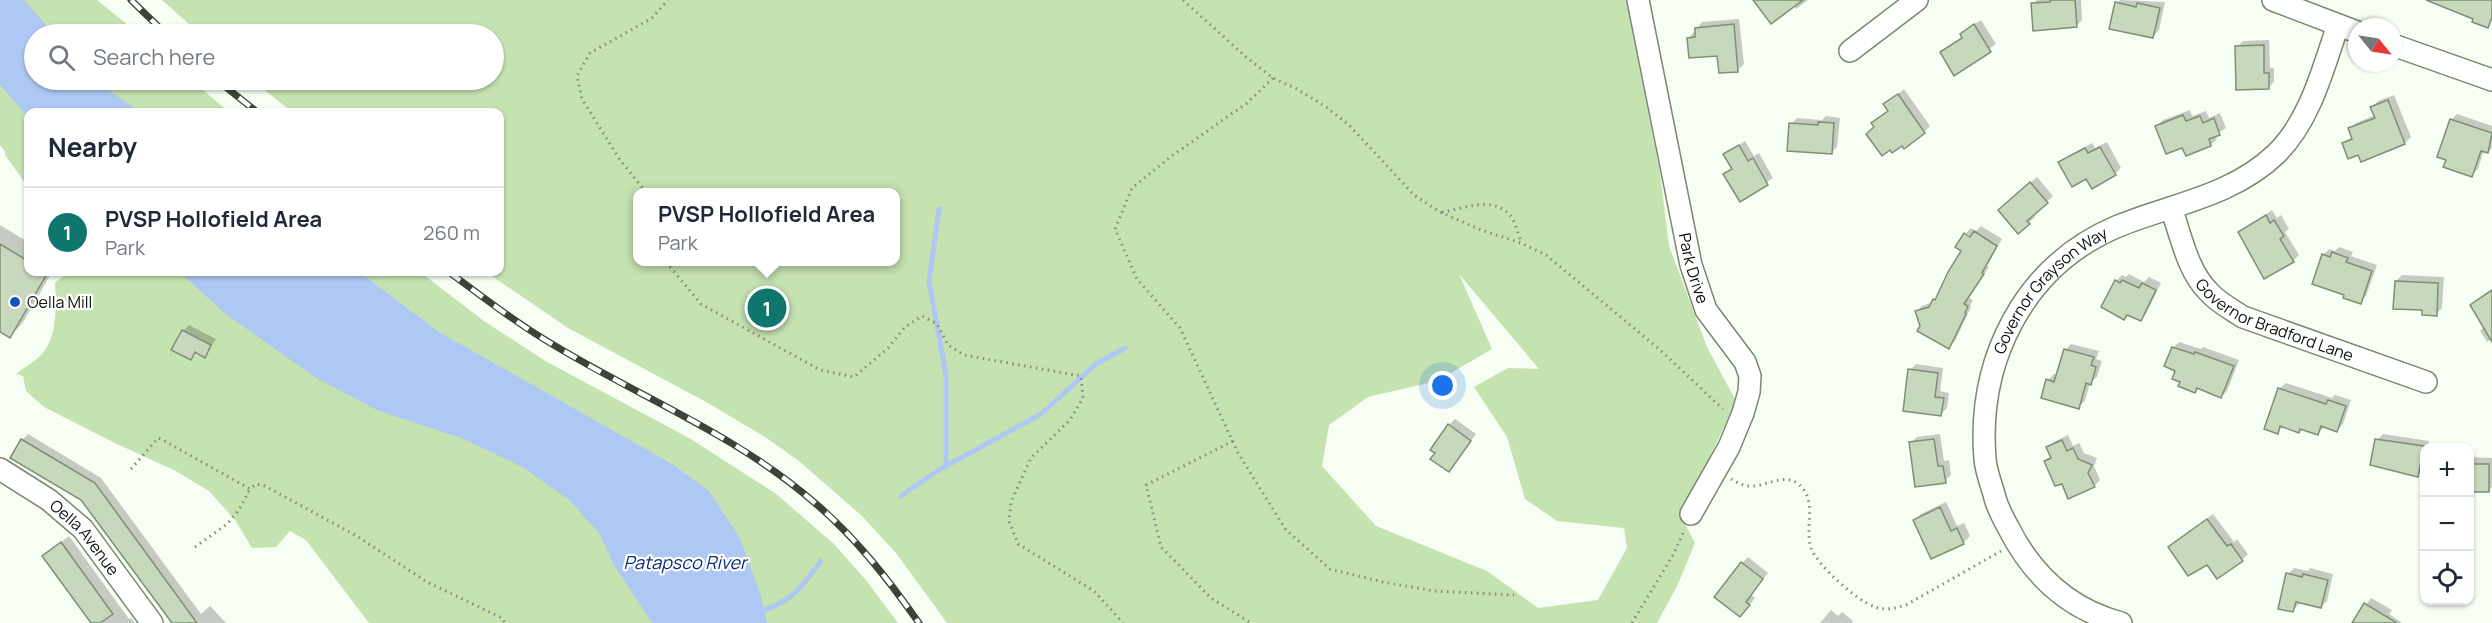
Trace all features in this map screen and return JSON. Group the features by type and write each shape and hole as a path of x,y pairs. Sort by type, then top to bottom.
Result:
{"street":[{"name":"Park Drive","path":"1638,0 1691,265 1706,310 1744,362 1750,376 1749,392 1729,447 1691,513"},
{"path":"1850,51 1917,0"},
{"path":"2273,0 2348,28"},
{"name":"Governor Grayson Way","path":"2121,623 2074,605 2053,589 2027,561 1996,504 1985,462 1984,421 1989,382 2000,346 2033,290 2057,265 2087,242 2117,227 2230,187 2256,171 2277,153 2295,130 2348,28"},
{"path":"2402,48 2492,80"},
{"name":"Governor Bradford Lane","path":"2171,208 2195,276 2208,292 2223,304 2243,317 2426,382"},
{"name":"Oella Avenue","path":"0,470 49,500 83,529 152,623"}],"path":[{"path":"643,188 620,160 582,99 577,76 590,53 652,18 668,0"},
{"path":"1183,0 1246,57 1273,78 1297,89 1349,125 1414,195 1440,212 1546,255 1659,349 1720,407 1740,420"},
{"path":"1273,78 1247,103 1173,155 1132,188 1115,229 1137,279 1180,328 1233,440 1286,530 1330,569 1434,591 1514,595"},
{"path":"1440,212 1480,204 1494,205 1511,216 1521,243"},
{"path":"670,266 701,304 820,370 854,377 888,348 905,327 922,316 937,324 948,345 964,355 1081,376 1083,398 1070,420 1031,458 1011,502 1009,521 1018,544 1094,591 1123,623"},
{"path":"131,469 158,438 250,489"},
{"path":"1233,440 1146,485 1161,547 1211,598 1251,623"},
{"path":"1715,472 1748,486 1781,479 1796,482 1807,494 1811,508 1808,526 1811,548 1819,562 1858,597 1874,607 1890,610 1906,605 2016,543"},
{"path":"195,547 227,524 239,510 250,489 256,484 265,486 355,535 427,582 502,618 505,623"},
{"path":"1632,623 1673,555 1691,513"}],"green space":[{"path":"0,0 97,0 127,24 24,24 24,90 203,90 224,108 24,108 24,181 0,145"},
{"path":"162,0 1626,0 1660,173 1669,246 1707,347 1736,401 1698,482 1685,524 1695,543 1678,584 1657,623 947,623 896,553 862,516 799,461 765,437 708,403 568,328 492,276 504,276 504,108 287,108 264,90 504,90 504,24 189,24","holes":["1459,274 1539,369 1508,368 1474,387 1507,437 1525,499 1557,521 1624,528 1627,548 1598,600 1538,608 1487,571 1376,526 1322,466 1329,425 1368,397 1437,381 1492,349"]},
{"path":"63,276 425,276 484,321 547,362 689,438 775,493 834,544 865,579 898,623 369,623 306,540 290,531 276,547 252,548 235,520 209,491 176,471 44,407 26,391 23,376 16,374 39,357 50,342 56,302 55,283"}],"water":[{"path":"0,0 24,0 45,24 24,24 24,90 108,90 134,108 24,108 24,112 0,85"},
{"name":"Patapsco River","path":"183,276 364,276 439,332 672,464 709,491 740,538 761,596 767,623 652,623 615,567 599,533 569,500 524,468 464,439 379,411 316,378 227,315"}],"building":[{"path":"1753,0 1803,0 1771,24"},
{"path":"2050,0 2075,0 2077,27 2033,31 2031,3 2050,2"},
{"path":"2426,0 2492,0 2492,17 2488,28 2472,22 2473,19"},
{"path":"2115,2 2136,7 2137,3 2160,8 2153,38 2109,29"},
{"path":"1734,24 1738,72 1719,73 1717,56 1689,58 1687,38 1695,37 1695,28"},
{"path":"1974,24 1991,52 1954,76 1940,52 1962,38 1960,34"},
{"path":"2264,45 2264,73 2269,73 2269,89 2236,90 2235,46"},
{"path":"1898,94 1925,133 1904,149 1902,146 1882,156 1866,134 1874,127 1871,123 1888,111 1883,104"},
{"path":"2388,100 2405,144 2361,162 2358,155 2348,159 2342,143 2352,139 2348,128 2375,118 2370,107"},
{"path":"2183,115 2186,121 2200,116 2203,123 2214,118 2220,135 2209,139 2211,146 2186,156 2182,148 2166,154 2155,126"},
{"path":"2450,119 2492,133 2488,153 2481,151 2472,177 2443,167 2446,160 2437,157"},
{"path":"1818,122 1834,123 1832,154 1787,151 1789,123 1818,125"},
{"path":"1739,145 1748,161 1753,158 1768,185 1740,202 1723,174 1732,169 1723,154"},
{"path":"2100,147 2116,175 2092,189 2086,179 2072,187 2058,162 2085,148 2088,153"},
{"path":"2030,182 2048,203 2027,221 2030,224 2018,234 1998,210"},
{"path":"2266,215 2270,223 2274,220 2284,236 2280,239 2294,262 2264,279 2238,232"},
{"path":"1974,231 1997,246 1982,273 1984,274 1964,304 1968,306 1966,314 1949,349 1917,331 1920,326 1915,311 1929,307 1933,299 1935,300 1961,251 1955,247 1964,233 1970,237"},
{"name":"Oella Mill","path":"0,244 24,259 24,276 46,276 10,338 0,332"},
{"path":"2332,252 2348,258 2346,262 2372,271 2361,304 2343,298 2344,295 2312,284 2322,254 2330,257"},
{"path":"2115,280 2120,283 2122,280 2139,288 2142,283 2156,290 2141,321 2127,315 2124,320 2101,307"},
{"path":"2395,281 2438,283 2437,316 2422,315 2422,310 2393,309"},
{"path":"2492,290 2492,342 2470,305"},
{"path":"182,330 211,345 205,358 195,352 191,360 171,350"},
{"path":"2172,347 2194,354 2195,352 2234,366 2221,398 2197,388 2195,393 2178,386 2180,382 2172,379 2175,371 2164,366"},
{"path":"2064,349 2094,357 2091,365 2096,367 2091,385 2086,383 2079,409 2041,398 2046,379 2054,382"},
{"path":"1908,369 1938,373 1935,397 1944,398 1941,416 1903,411"},
{"path":"2278,388 2326,404 2328,400 2346,406 2337,432 2321,426 2318,435 2300,429 2299,433 2280,426 2278,434 2264,429"},
{"path":"1448,424 1471,441 1449,472 1430,459 1435,453 1430,450"},
{"path":"21,439 95,483 197,623 172,623 81,500 10,458"},
{"path":"1934,439 1938,466 1943,466 1946,483 1915,487 1909,442"},
{"path":"2375,439 2420,445 2418,477 2370,465"},
{"path":"2062,440 2067,451 2073,448 2078,459 2092,465 2088,473 2095,487 2068,499 2062,484 2055,486 2044,461 2051,458 2046,447"},
{"path":"2474,464 2489,464 2489,492 2474,492"},
{"path":"1940,507 1951,531 1957,528 1964,544 1931,559 1913,520"},
{"path":"2207,519 2227,546 2231,544 2243,561 2217,579 2207,565 2188,576 2168,547"},
{"path":"61,542 113,614 100,623 91,623 42,556"},
{"path":"1741,562 1763,579 1746,602 1750,605 1740,617 1714,597"},
{"path":"2286,573 2302,577 2303,574 2328,580 2321,608 2296,602 2293,612 2278,609"},
{"path":"2364,603 2397,623 2352,623"}],"waterway":[{"path":"939,209 929,281 946,375 946,467"},
{"path":"901,496 937,471 1041,414 1096,364 1125,348"},
{"path":"757,613 787,599 807,580 821,561"}],"railway":[{"path":"131,0 156,24"},
{"path":"230,90 252,108"},
{"path":"454,276 543,339 690,419 785,479 830,516 858,545 919,623"}],"place":[{"name":"Oella Mill","path":"15,302"},
{"name":"PVSP Hollofield Area","path":"767,308"}]}
